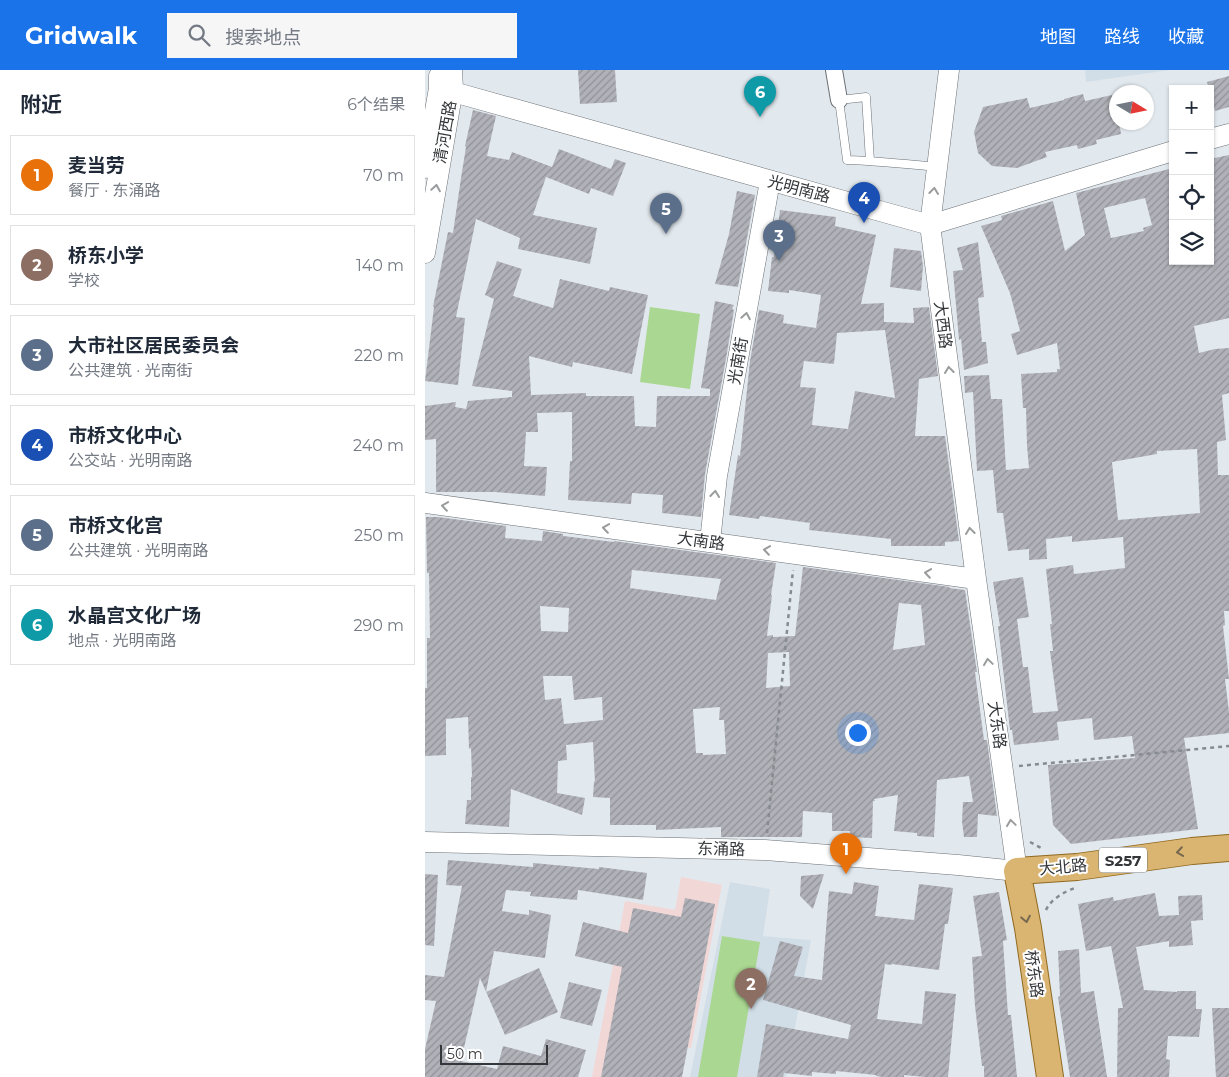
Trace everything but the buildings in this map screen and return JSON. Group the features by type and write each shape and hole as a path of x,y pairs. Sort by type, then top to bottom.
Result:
{"main road":[{"name":"大北路","path":"1017,871 1077,867 1192,851 1229,848"},
{"name":"桥东路","path":"1017,871 1028,928 1050,1077"}],"street":[{"name":"清河西路","path":"425,168 443,83 452,70"},
{"path":"834,70 839,100"},
{"name":"大西路","path":"949,70 930,225 976,580"},
{"name":"清河西路","path":"425,253 443,83"},
{"name":"光明南路","path":"443,83 771,181 930,225"},
{"path":"1214,138 1229,134"},
{"path":"930,225 1169,152"},
{"name":"光南街","path":"710,542 717,476 771,181"},
{"name":"大南路","path":"425,503 976,580"},
{"name":"大东路","path":"976,580 1017,871"},
{"name":"东涌路","path":"425,842 765,850 1017,871"}],"lane":[{"path":"870,160 866,98 839,100 847,160 870,160 937,167"}],"path":[{"path":"765,850 795,554"},
{"path":"1003,767 1229,746"},
{"path":"1044,912 1048,905 1067,891 1078,887"}],"shaded area":[{"path":"1085,70 1170,70 1086,82"},
{"path":"681,877 722,885 691,1048 650,1040 643,1077 592,1077 625,901 675,910"},
{"path":"730,882 770,889 763,936 811,940 786,1077 690,1077"}],"green space":[{"path":"650,307 700,314 690,389 640,382"},
{"path":"722,936 760,942 737,1077 698,1077"}],"place":[{"name":"水晶宫文化广场","path":"760,117"},
{"name":"市桥文化中心","path":"864,223"},
{"name":"市桥文化宫","path":"666,234"},
{"name":"大市社区居民委员会","path":"779,261"},
{"name":"麦当劳","path":"846,874"},
{"name":"桥东小学","path":"751,1009"}]}
